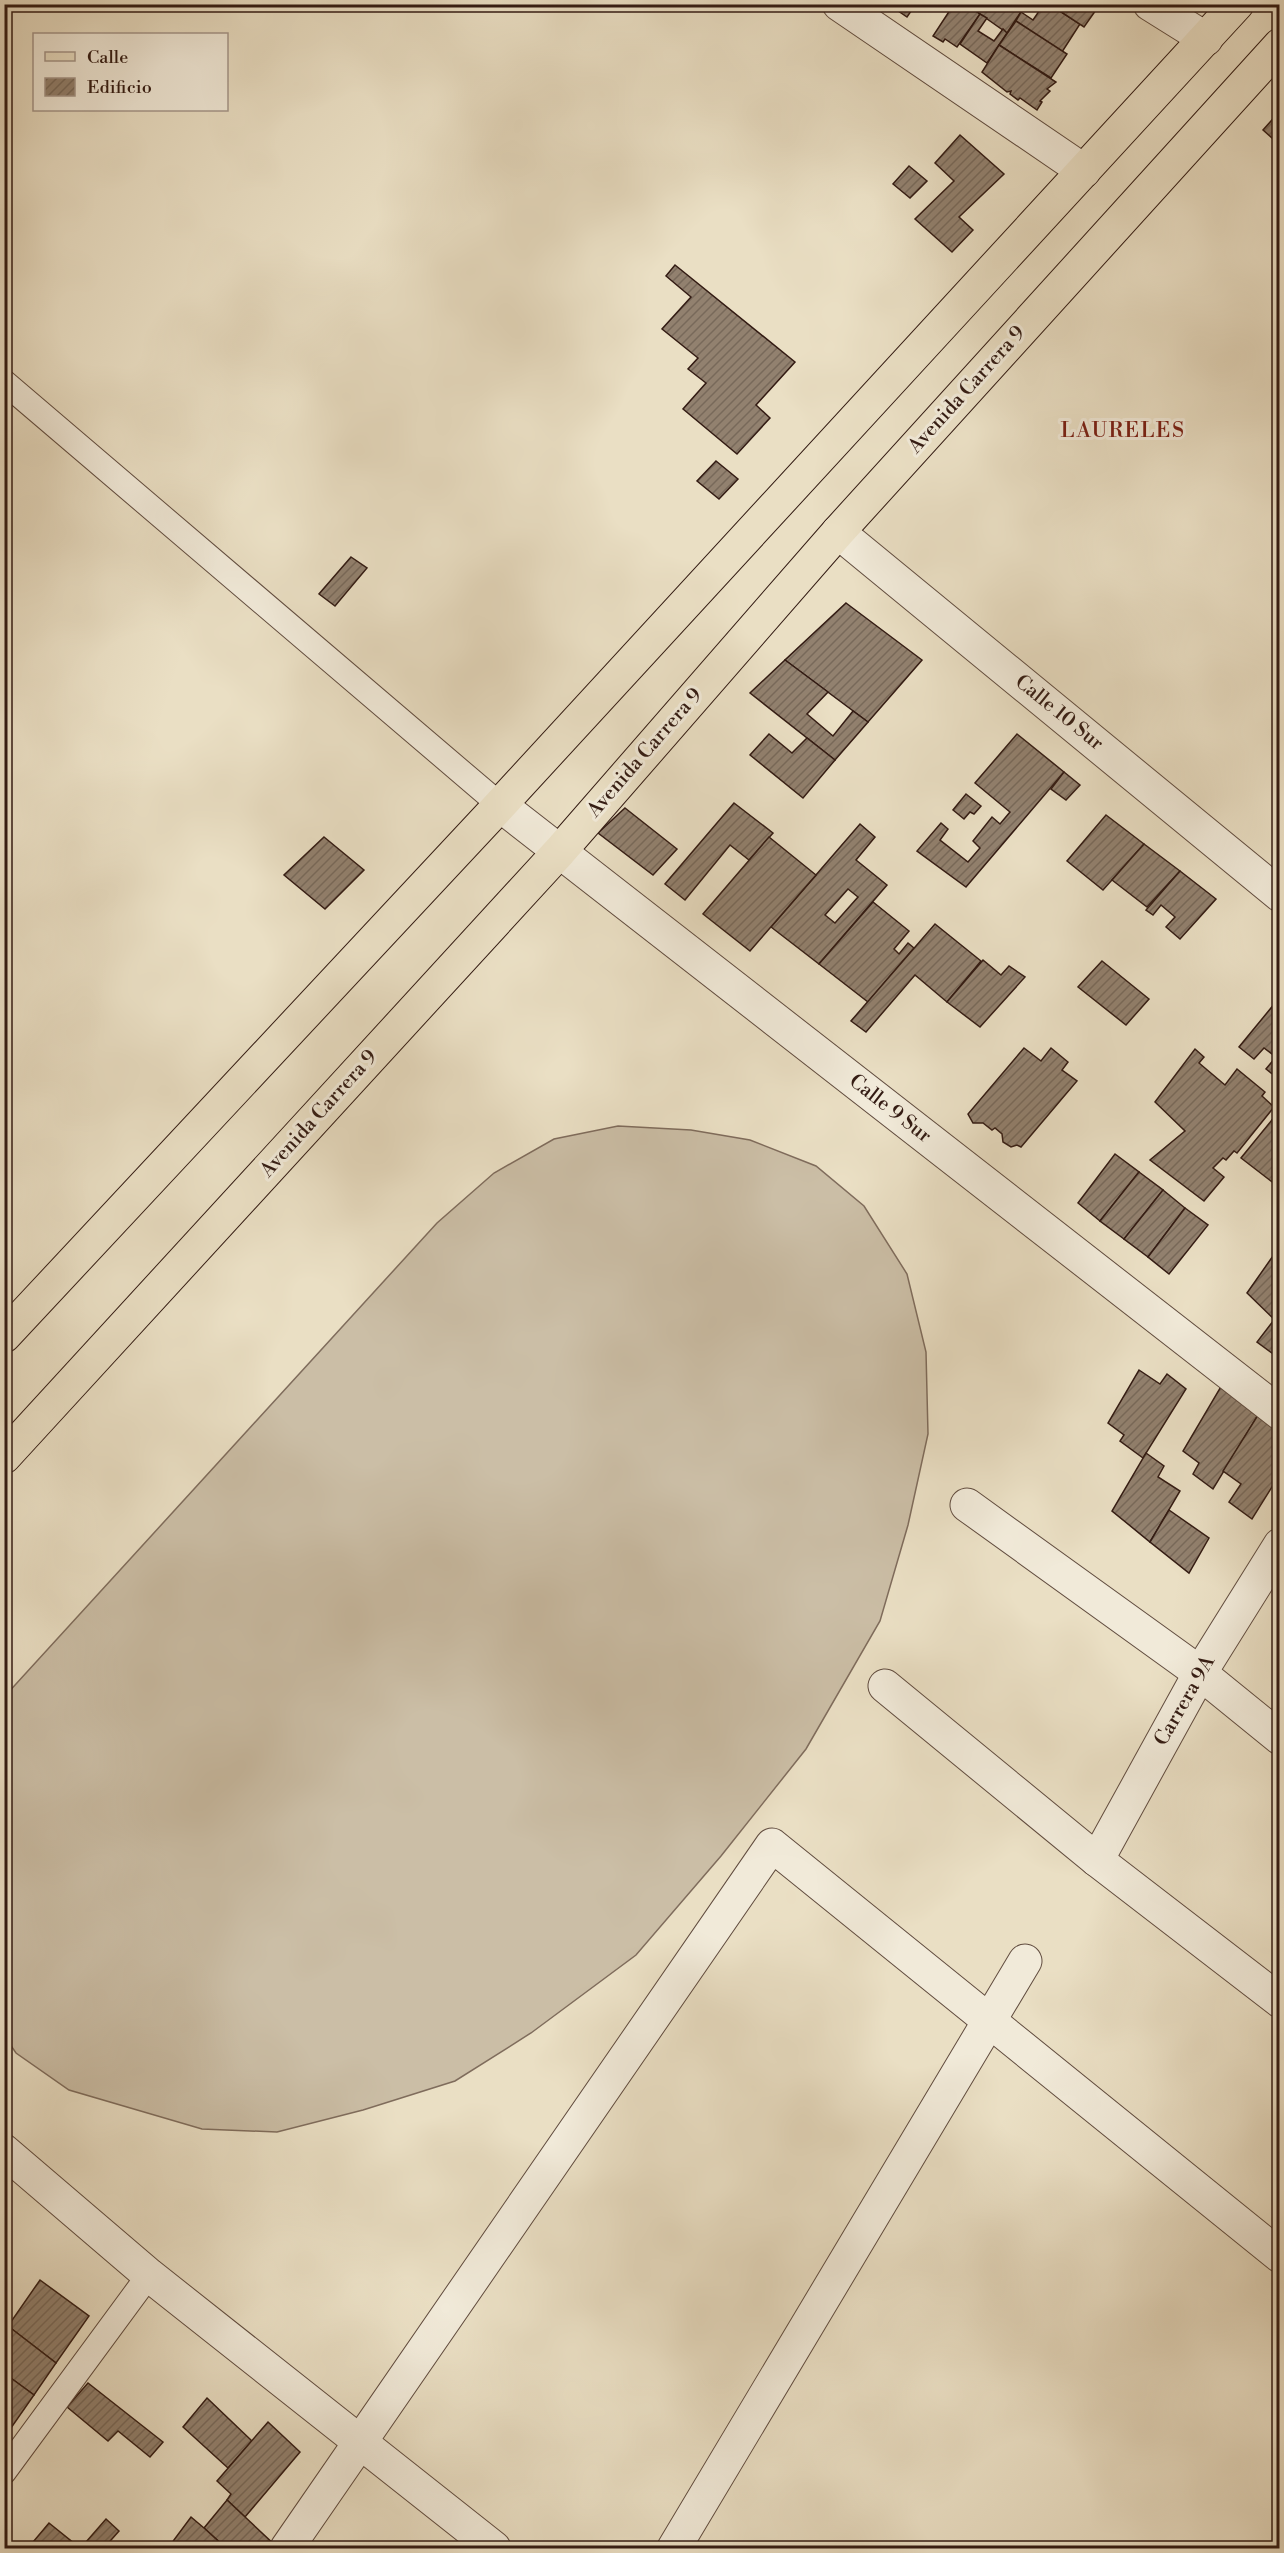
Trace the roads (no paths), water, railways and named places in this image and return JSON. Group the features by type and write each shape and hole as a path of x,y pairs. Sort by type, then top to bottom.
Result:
{"main road":[{"path":"4,1336 500,805 1237,4"},
{"name":"Avenida Carrera 9","path":"4,1457 560,851 838,531 1280,45"}],"street":[{"path":"839,4 1084,171"},
{"path":"1150,4 1206,39"},
{"name":"Calle 10 Sur","path":"838,531 1280,895"},
{"name":"Calle 9 Sur","path":"500,805 1280,1413"},
{"path":"967,1505 1200,1673 1280,1738"},
{"name":"Carrera 9A","path":"1097,1860 1200,1673 1280,1545"},
{"path":"885,1686 1097,1860 1280,2001"},
{"path":"287,2548 772,1845 1280,2256"},
{"path":"674,2548 1025,1961"},
{"path":"4,2151 149,2275 494,2548"}],"lane":[{"path":"4,382 500,805"},
{"path":"4,2472 149,2275"}],"district":[{"name":"LAURELES","path":"1123,431"}]}
